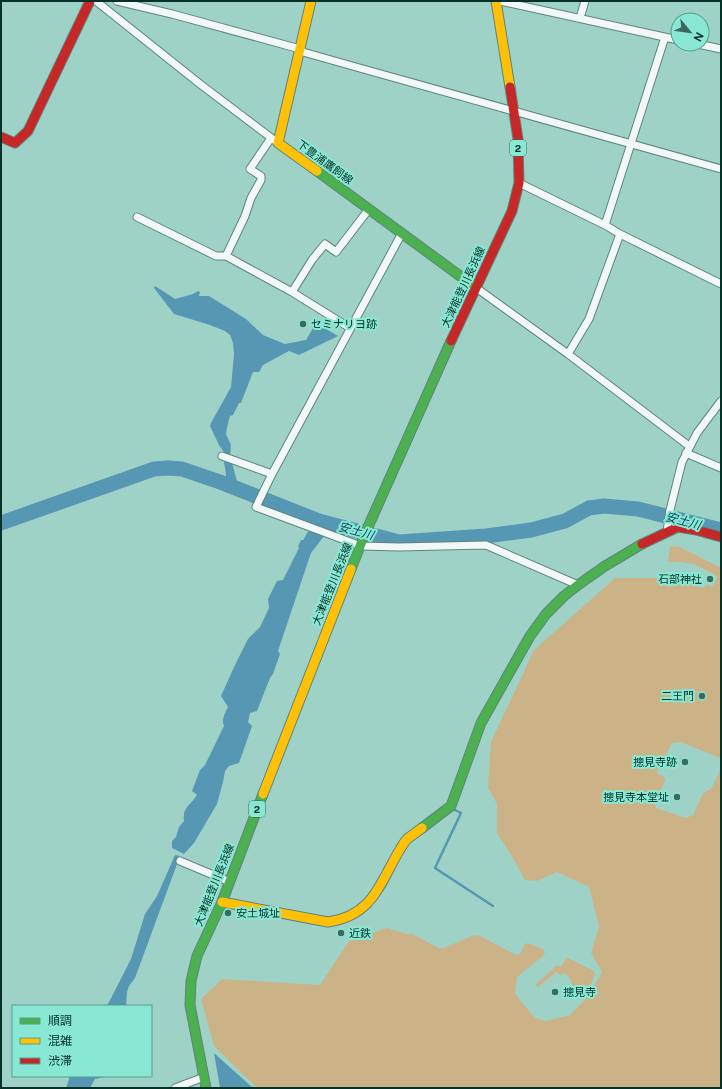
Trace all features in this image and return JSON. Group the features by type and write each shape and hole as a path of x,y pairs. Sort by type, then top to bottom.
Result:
{"main road":[{"path":"1,137 15,143 28,131 90,1"},
{"path":"275,140 300,49 311,1"},
{"name":"大津能登川長浜線","path":"206,1088 190,1005 190,981 197,956 230,882 327,628 366,533 475,287 512,211 519,182 518,139 496,1"},
{"name":"下豊浦鷹飼線","path":"275,140 475,287"},
{"path":"222,902 328,922 338,922 348,918 358,911 376,892 389,871 392,862 407,839 451,806 477,732 530,636 546,614 578,585 666,530 678,527 721,537"}],"street":[{"path":"96,1 200,84 275,140 250,169 261,176 261,180 251,198 246,216 226,256"},
{"path":"117,1 172,14 300,49 303,52 310,54 721,169"},
{"path":"500,1 670,38"},
{"path":"580,18 585,1"},
{"path":"605,225 665,37"},
{"path":"710,47 721,49"},
{"path":"519,182 721,284"},
{"path":"292,292 312,260 325,244 336,252 369,209"},
{"path":"137,217 216,256 226,256 292,292 350,328"},
{"path":"402,233 256,506 361,546 399,547 486,545 578,585"},
{"path":"568,354 589,319 620,234"},
{"path":"475,287 568,354 689,446"},
{"path":"666,530 682,462 697,433 721,401"},
{"path":"686,453 721,468"},
{"path":"222,456 272,474"},
{"path":"180,861 230,882"},
{"path":"175,1088 204,1077"}],"shaded area":[{"path":"670,546 680,547 721,568 721,760 720,758 681,742 672,743 657,771 657,773 664,777 665,780 655,805 656,808 686,818 693,815 703,793 711,789 721,769 721,1088 257,1088 214,1046 201,999 222,979 320,985 349,941 387,928 406,934 412,934 439,948 444,948 474,935 480,936 516,955 520,954 525,944 528,943 544,950 545,953 543,956 517,977 515,994 535,1018 546,1021 570,1015 590,994 602,972 591,953 599,927 589,887 557,872 537,881 525,880 497,833 497,804 488,788 491,742 534,650 615,578 664,578 704,588 707,584 712,587 717,576 694,564 668,562"},
{"path":"568,958 594,971 595,975 587,992 582,992 576,989 565,973 560,975 556,972 537,987 536,984 557,965 561,967"}],"water":[{"path":"155,286 175,299 198,291 200,292 199,296 209,296 246,319 263,335 285,344 306,340 316,323 338,336 299,355 289,351 263,365 259,372 253,372 241,403 239,403 233,415 230,416 226,434 231,445 230,456 237,481 223,478 226,476 223,458 224,452 210,426 231,387 234,354 233,343 230,335 225,331 210,325 174,314 154,288"},
{"path":"312,525 328,531 311,553 278,651 280,654 273,674 257,711 250,713 248,722 252,726 239,763 229,766 225,771 217,804 194,843 184,854 172,848 172,841 176,837 179,827 184,821 184,812 197,795 192,791 200,770 205,765 224,726 223,719 228,707 221,696 248,639 260,627 269,608 268,599 277,581 283,580 299,548 298,546 301,540 303,540"},
{"path":"175,855 180,856 135,978 129,986 126,1005 108,1005 131,959 145,914 157,896"},
{"path":"214,1053 253,1088 220,1088"},
{"path":"70,1077 104,1077 95,1079 90,1088 66,1088"}],"waterway":[{"name":"安土川","path":"1,523 154,469 168,468 182,469 220,482 319,521 399,542 486,536 531,530 565,521 589,508 604,506 638,509 721,530"},
{"path":"453,809 461,813 435,868 493,906"}],"traffic: fast":[{"path":"317,171 475,287"},
{"path":"351,569 364,536 451,341"},
{"path":"422,828 451,806 481,723 530,636 546,614 564,596 578,585 605,566 642,544"},
{"path":"206,1088 190,1005 191,981 197,956 222,902 263,794"}],"traffic: slow":[{"path":"311,1 278,143 317,171"},
{"path":"496,1 510,87"},
{"path":"263,794 351,569"},
{"path":"222,902 328,922 344,918 368,903 376,893 404,843 422,828"}],"traffic: jam":[{"path":"1,137 15,143 28,131 90,1"},
{"path":"451,341 512,211 519,183 518,139 510,87"},
{"path":"642,544 678,527 721,537"}],"place":[{"name":"セミナリヨ跡","path":"303,324"},
{"name":"石部神社","path":"710,579"},
{"name":"二王門","path":"702,696"},
{"name":"摠見寺跡","path":"685,762"},
{"name":"摠見寺本堂址","path":"677,797"},
{"name":"安土城址","path":"228,913"},
{"name":"近鉄","path":"341,933"},
{"name":"摠見寺","path":"555,992"}]}
